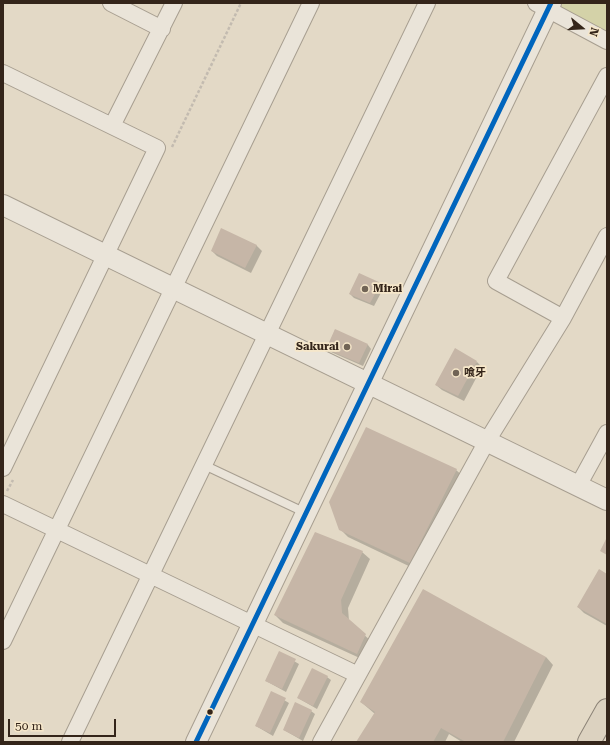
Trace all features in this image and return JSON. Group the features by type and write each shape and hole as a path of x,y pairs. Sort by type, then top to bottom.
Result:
{"highway":[{"path":"589,742 607,710"}],"street":[{"path":"111,3 162,29"},
{"path":"112,126 174,3"},
{"path":"3,641 311,3"},
{"path":"70,742 427,3"},
{"path":"196,742 368,384 545,5 607,41"},
{"path":"3,73 157,148 3,468"},
{"path":"563,318 496,281 607,76"},
{"path":"3,205 607,500"},
{"path":"321,742 487,441 563,318 607,236"},
{"path":"578,486 607,433"},
{"path":"3,504 254,624 358,676"}],"lane":[{"path":"204,465 306,513"}],"shaded area":[{"path":"559,3 607,3 607,36 559,11"}],"building":[{"path":"221,228 257,245 245,268 211,251"},
{"name":"Mirai","path":"359,273 381,283 370,303 349,294"},
{"name":"Sakurai","path":"335,329 368,344 359,363 326,349"},
{"name":"喰牙","path":"455,348 477,361 458,396 435,385"},
{"path":"366,427 457,469 410,563 339,530 329,502"},
{"path":"315,532 363,551 341,600 342,613 366,634 357,654 274,615"},
{"path":"607,537 607,555 600,551"},
{"path":"599,569 607,574 607,624 577,607"},
{"path":"423,589 546,657 503,742 466,742 441,728 433,742 356,742 375,712 360,702"},
{"path":"279,651 296,659 282,689 265,681"},
{"path":"312,668 328,676 313,706 297,698"},
{"path":"271,691 286,698 270,733 255,726"},
{"path":"295,702 312,710 299,738 283,730"}],"transit line":[{"path":"196,742 551,3"}],"place":[{"name":"Mirai","path":"365,289"},
{"name":"Sakurai","path":"347,347"},
{"name":"喰牙","path":"456,373"}]}
